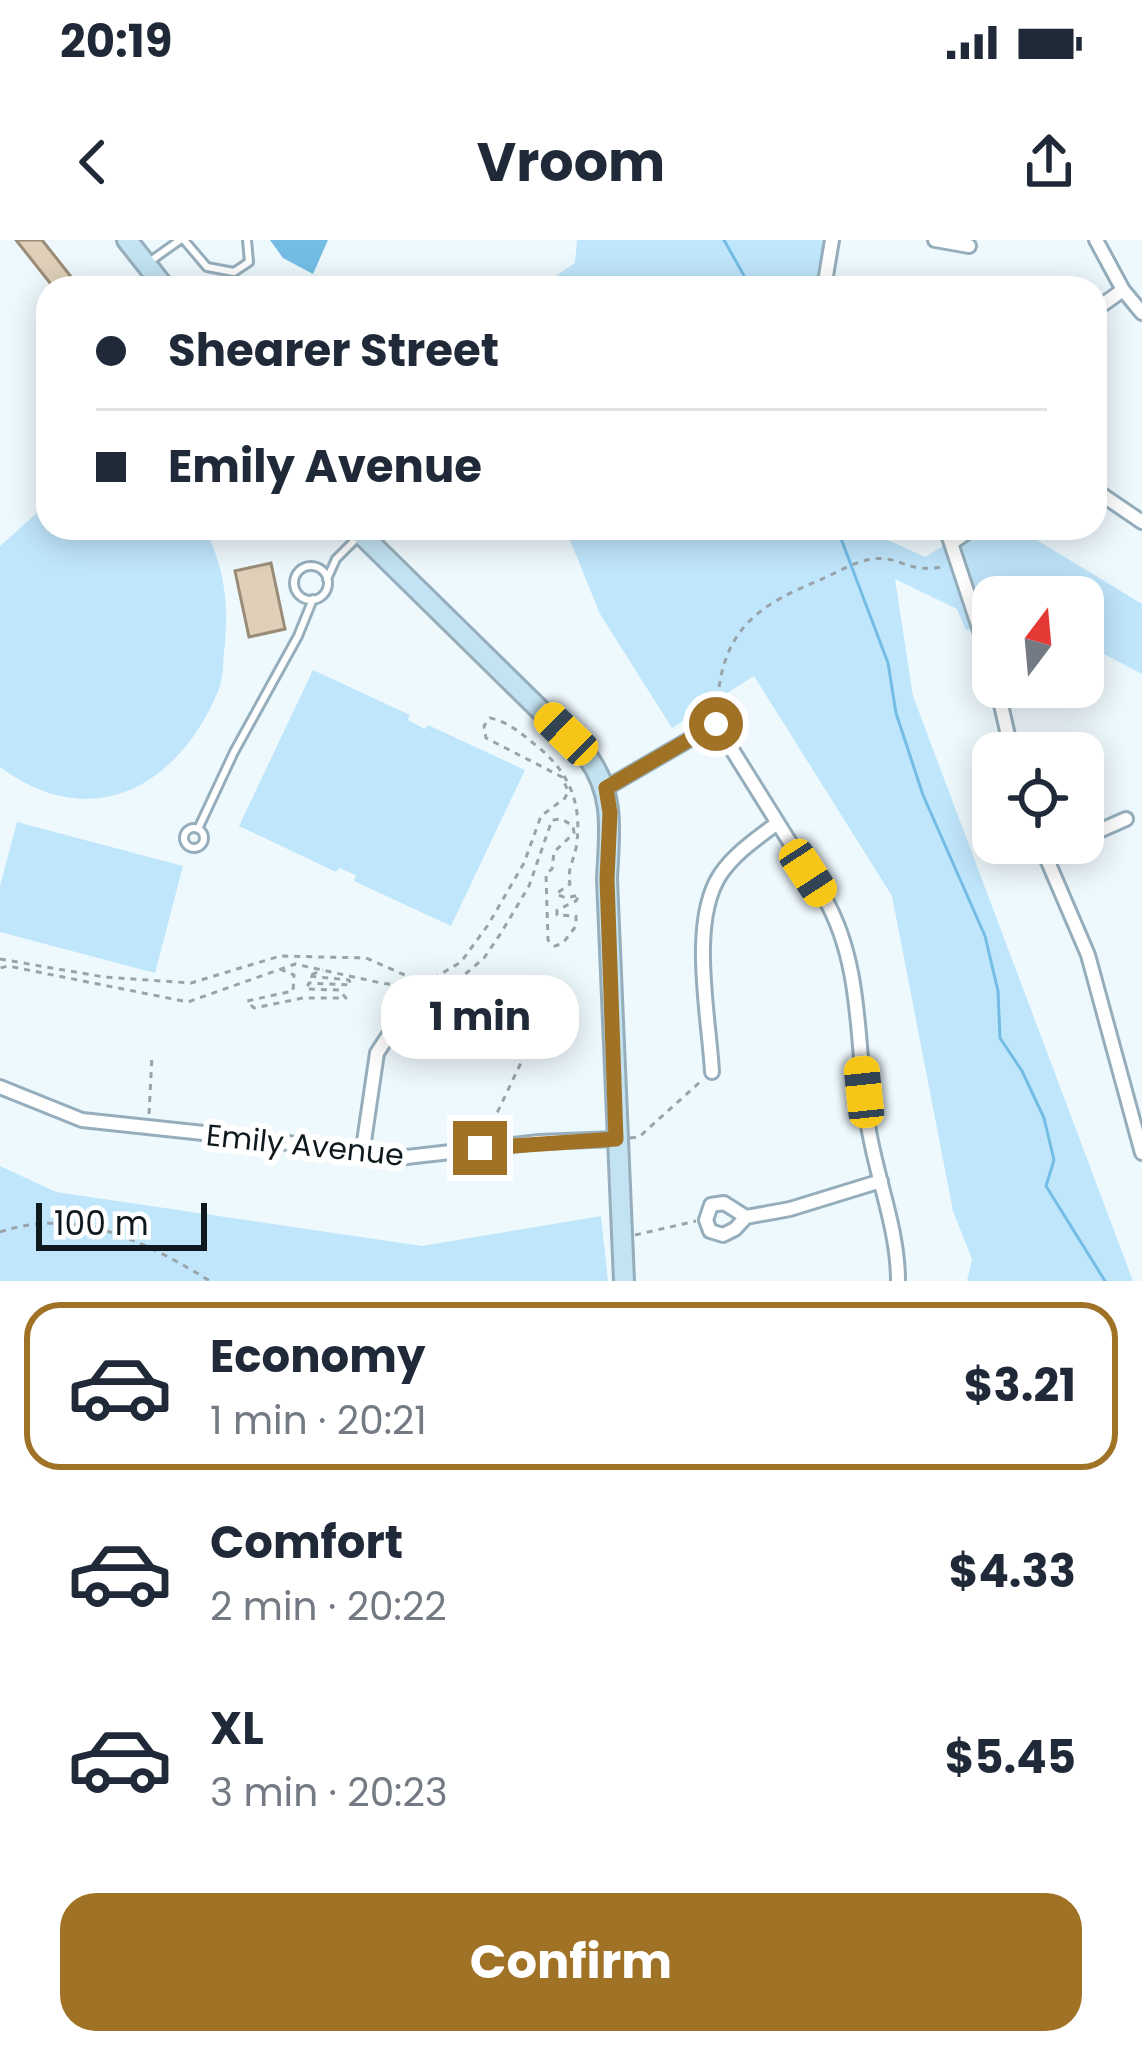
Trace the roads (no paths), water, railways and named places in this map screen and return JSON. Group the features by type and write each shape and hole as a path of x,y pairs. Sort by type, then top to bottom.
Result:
{"street":[{"path":"127,240 156,276"},
{"path":"826,276 832,240"},
{"path":"935,240 969,246"},
{"path":"1096,240 1142,314"},
{"path":"1107,302 1124,290"},
{"path":"1107,498 1142,522"},
{"path":"366,540 587,756 606,788 624,1281"},
{"path":"956,540 972,602"},
{"path":"606,788 716,724 824,897 844,937 868,1131 897,1251 898,1281"},
{"path":"1104,829 1126,819"},
{"path":"712,1072 703,932 708,900 729,862 776,824"},
{"path":"1048,864 1088,956 1142,1153"},
{"path":"362,1154 377,1053 392,1030 412,1020 490,1000 531,995"},
{"name":"Emily Avenue","path":"0,1087 82,1120 362,1154 412,1158 480,1148 616,1139"},
{"path":"746,1217 724,1203 711,1205 706,1220 710,1231 723,1235 746,1217 790,1209 881,1181"}],"lane":[{"path":"146,264 182,240 207,267 234,272 249,262 248,240"},
{"path":"198,830 234,752 298,636 304,615 313,599 326,590 336,559 350,540"},
{"path":"304,615 294,585 296,575 303,568 336,559"},
{"path":"313,566 327,580"},
{"path":"298,594 313,599"}],"water":[{"path":"270,240 328,240 313,274 283,258"}],"waterway":[{"path":"724,240 744,276"},
{"path":"842,540 888,663 896,713 923,795 985,936 998,991 1000,1038 1044,1118 1054,1160 1046,1186 1105,1281"}]}
